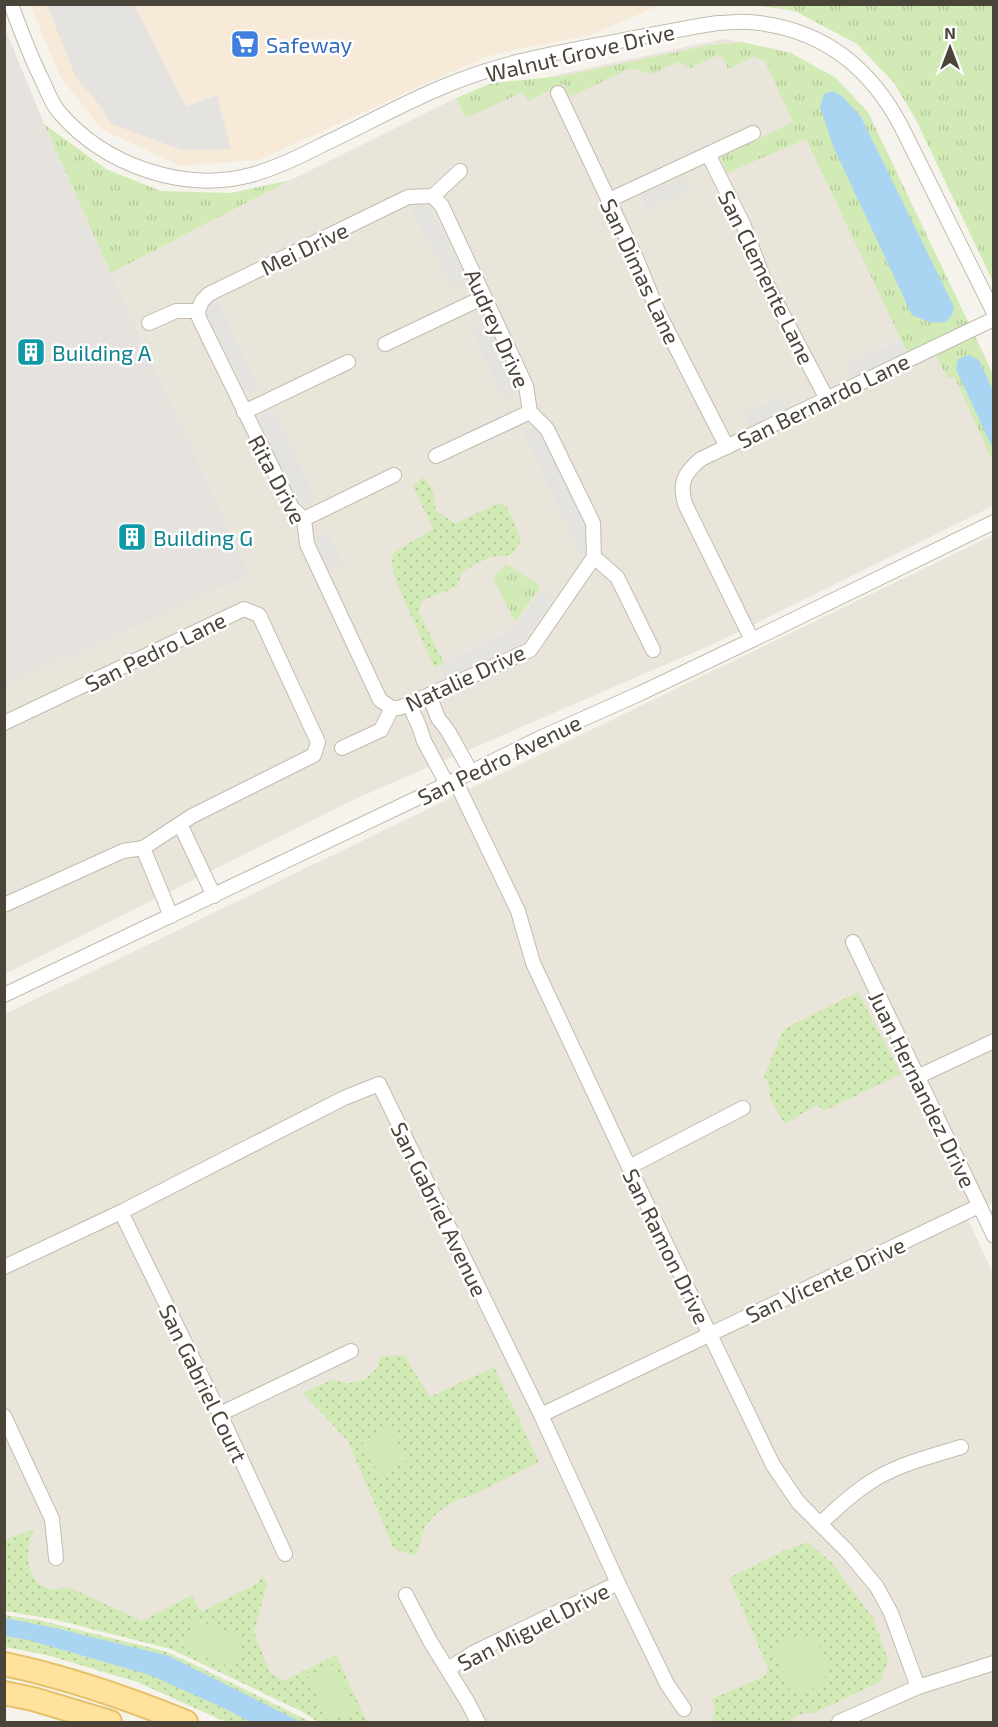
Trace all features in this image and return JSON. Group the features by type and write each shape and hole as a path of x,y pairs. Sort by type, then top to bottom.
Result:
{"main road":[{"path":"4,1664 90,1686 186,1722"},
{"path":"4,1693 33,1699 110,1722"}],"street":[{"name":"Walnut Grove Drive","path":"11,4 30,57 57,110 71,124 88,139 118,159 145,170 195,180 220,180 250,175 287,162 444,86 516,61 718,23 748,22 778,26 806,35 834,48 856,65 890,105 993,313"},
{"name":"San Dimas Lane","path":"558,93 637,260 658,312 727,447"},
{"path":"609,200 753,133"},
{"name":"San Clemente Lane","path":"708,154 742,224 763,277 827,399"},
{"path":"433,196 460,171"},
{"name":"Audrey Drive","path":"433,196 442,206 526,386 530,412 547,429 593,523 594,557"},
{"name":"Mei Drive","path":"198,311 209,294 408,197 433,196"},
{"path":"385,344 484,297"},
{"path":"149,323 176,311 198,311"},
{"name":"Rita Drive","path":"198,311 199,318 243,412 292,508 304,519 307,544 380,700 392,708"},
{"name":"San Bernardo Lane","path":"752,640 685,504 681,491 687,471 701,459 993,319"},
{"path":"243,412 348,362"},
{"path":"436,456 530,412"},
{"path":"304,519 394,476"},
{"name":"San Pedro Avenue","path":"4,995 538,739 752,640 993,522"},
{"path":"594,557 617,576 653,650"},
{"name":"Natalie Drive","path":"342,748 381,730 392,708 409,704 530,650 594,557"},
{"name":"San Pedro Lane","path":"4,723 244,609 259,615 318,742 314,755 192,816 142,848 123,851 4,905"},
{"path":"429,695 438,718 471,772"},
{"name":"San Ramon Drive","path":"409,704 424,741 451,782 518,911 533,963 773,1464 798,1502 860,1564 877,1587 891,1613 918,1687"},
{"path":"424,741 428,732 434,729 441,728 448,731"},
{"path":"180,824 214,896"},
{"path":"142,848 171,916"},
{"name":"Juan Hernandez Drive","path":"853,942 993,1236"},
{"path":"917,1077 993,1041"},
{"name":"San Gabriel Avenue","path":"4,1267 121,1212 344,1098 379,1084 541,1415 667,1684 684,1709"},
{"path":"629,1167 743,1108"},
{"name":"San Vicente Drive","path":"541,1415 979,1206"},
{"name":"San Gabriel Court","path":"121,1212 220,1414 285,1554"},
{"path":"220,1414 351,1350"},
{"path":"4,1416 52,1519 56,1557"},
{"path":"820,1524 849,1497 888,1472 961,1447"},
{"name":"San Miguel Drive","path":"448,1669 475,1652 618,1583"},
{"path":"406,1595 430,1641 478,1722"},
{"path":"839,1722 918,1687 993,1662"}],"shaded area":[{"path":"30,5 660,5 591,35 489,56 259,160 180,166 102,129 61,78"},
{"path":"47,5 134,5 186,107 217,95 231,149 182,150 112,124 95,99 76,78"},
{"path":"4,26 44,124 111,273 251,575 5,685"},
{"path":"723,39 780,50 825,73 993,377 993,506 718,642 355,799 5,974 4,685 251,575 111,273 460,96"},
{"path":"684,177 690,191 647,210 641,195"},
{"path":"421,204 429,207 462,270 460,287 453,288 411,209 414,205"},
{"path":"217,300 259,388 256,392 252,393 244,388 206,313 212,301"},
{"path":"486,322 519,392 504,399 471,329"},
{"path":"901,340 907,353 853,378 847,365"},
{"path":"786,395 792,408 750,426 744,413"},
{"path":"273,409 316,500 308,503 296,501 261,426 260,420 263,414"},
{"path":"523,427 535,428 541,436 583,518 589,540 588,553 582,557 524,434"},
{"path":"328,532 343,564 330,570 314,538"},
{"path":"993,535 994,1201 967,1218 994,1275 993,1722 318,1722 303,1712 171,1649 53,1619 5,1611 5,1014"},
{"path":"543,589 555,597 522,643 446,679 439,667 515,628"}],"green space":[{"path":"755,5 993,5 993,282 916,120 894,83 857,44 795,11"},
{"path":"742,42 791,53 836,78 868,112 993,374 993,462 954,376 948,379 929,342 907,352 806,139 727,173 720,158 793,122 765,61 754,56 728,69 723,58 715,56 691,68 678,62 652,74 631,68 570,97 563,84 528,101 523,92 466,118 456,98 492,83 563,76 710,45"},
{"path":"44,124 106,169 161,191 231,193 291,180 111,273"},
{"path":"424,477 433,490 436,511 455,523 500,503 507,507 521,539 516,551 511,555 493,557 477,564 462,572 457,587 423,600 418,611 444,663 434,667 395,579 392,565 393,553 433,529 413,486"},
{"path":"506,564 541,586 515,622 493,578"},
{"path":"858,992 901,1074 824,1111 817,1105 785,1124 770,1099 769,1086 764,1076 784,1029"},
{"path":"404,1355 430,1397 494,1367 539,1462 473,1495 459,1499 439,1511 425,1526 416,1556 394,1549 348,1441 303,1393 331,1380 351,1383 365,1379 376,1369 381,1356"},
{"path":"389,1428 406,1461 379,1475 362,1441"},
{"path":"34,1529 28,1552 29,1563 37,1581 44,1587 55,1589 68,1587 142,1621 192,1595 201,1612 258,1583 262,1576 267,1584 254,1632 270,1673 284,1681 336,1655 367,1722 318,1722 303,1712 171,1649 53,1619 5,1611 4,1540"},
{"path":"808,1542 832,1563 873,1618 888,1660 881,1681 817,1712 801,1714 788,1722 712,1722 715,1710 712,1699 765,1676 768,1668 729,1578 786,1550"},
{"path":"4,1615 38,1620 164,1651 311,1722 226,1722 137,1682 47,1655 5,1647"},
{"path":"195,1619 245,1638 233,1668 183,1647"},
{"path":"797,1636 816,1640 830,1670 818,1686 800,1694 788,1688 775,1650 782,1642"},
{"path":"335,1664 355,1710 328,1722 308,1675"}],"water":[{"path":"833,91 843,97 861,117 954,307 952,315 946,322 932,323 912,315 833,146 820,107 824,94"},
{"path":"969,355 979,360 993,391 993,449 956,369 958,359"},
{"path":"5,1618 169,1656 301,1722 250,1722 150,1675 28,1640 5,1636"}],"place":[{"name":"Safeway","path":"245,44"},
{"name":"Building A","path":"31,352"},
{"name":"Building G","path":"132,537"}]}
